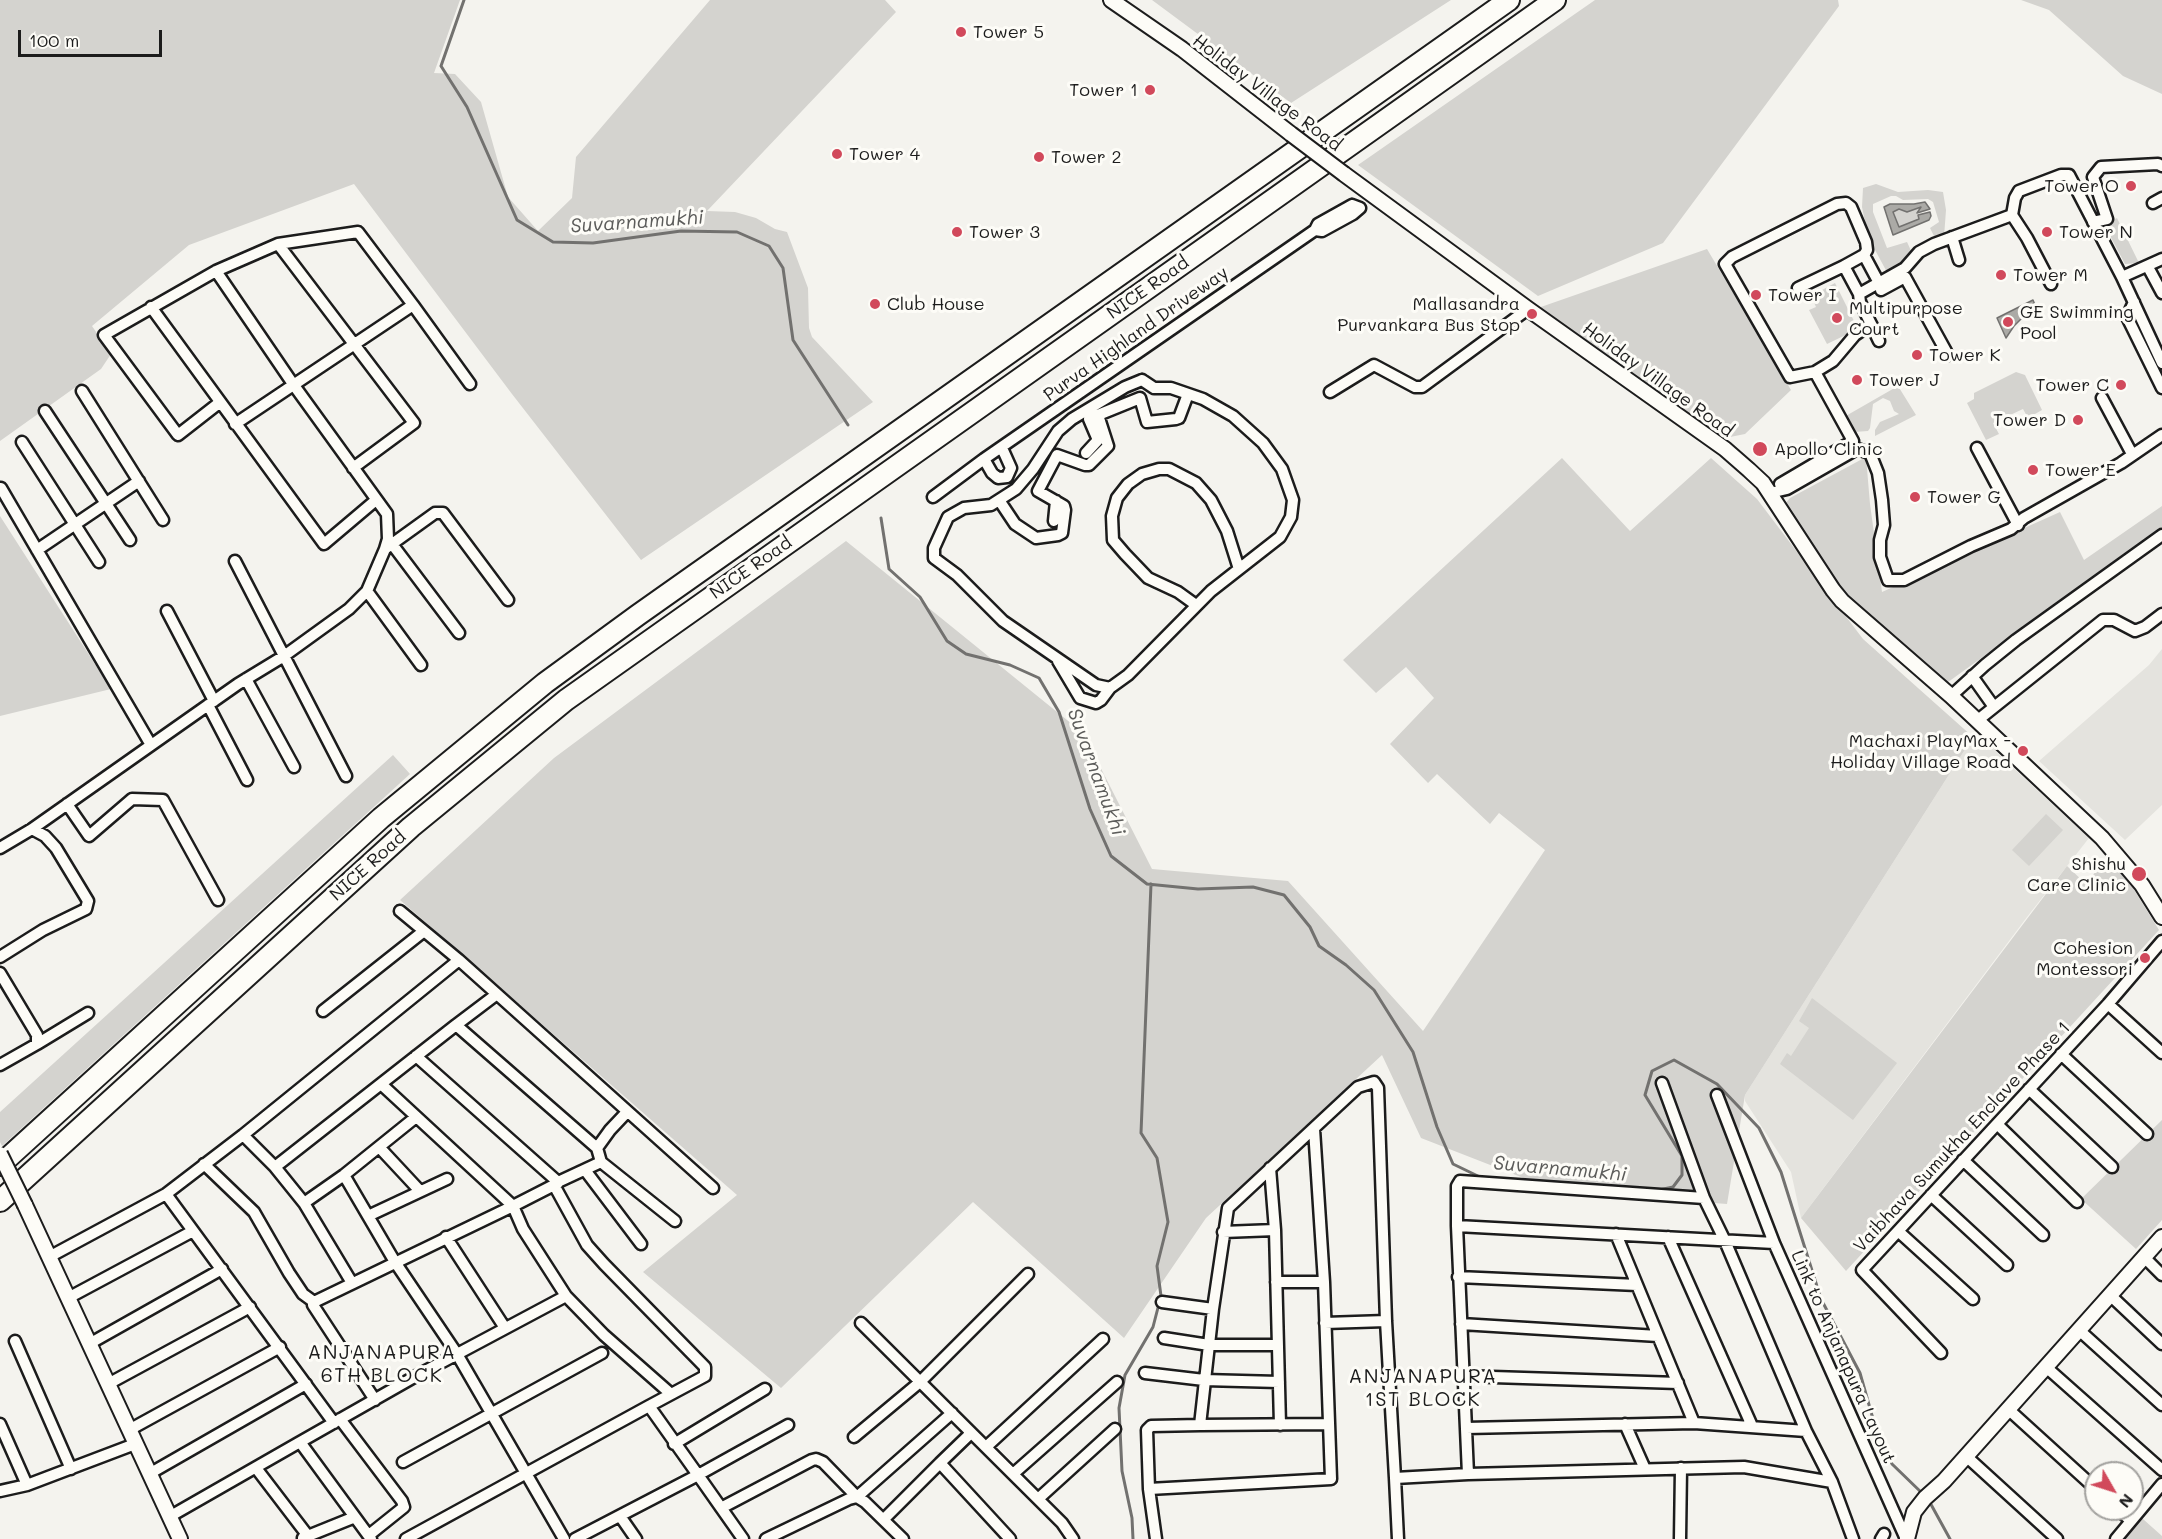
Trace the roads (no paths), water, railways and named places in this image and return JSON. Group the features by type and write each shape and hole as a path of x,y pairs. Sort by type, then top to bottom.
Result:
{"highway":[{"name":"NICE Road","path":"0,1165 381,818 545,683 1509,0"},
{"name":"NICE Road","path":"0,1201 402,835 566,700 1555,0"}],"street":[{"name":"Holiday Village Road","path":"1111,0 1182,49 1344,174 1528,309 1725,449 1768,491 1838,595 1978,720 2102,838 2142,885 2162,917"},
{"path":"2093,222 2107,219 2093,177 2102,167 2158,164 2162,166"},
{"path":"2052,284 2012,215 2015,198 2019,191 2061,175 2069,175 2122,277 2162,363"},
{"name":"Purva Highland Driveway","path":"933,497 984,459 1316,230 1322,231 1360,208 1384,203"},
{"path":"1798,288 1864,255 1867,250 1866,242 1851,207 1846,203 1837,204 1732,257 1725,264 1790,377 1815,372 1833,361 1855,335 1871,324"},
{"path":"1859,298 1905,268 1918,252 2012,215"},
{"path":"219,402 178,435 104,335 216,271 278,244 358,232 470,384"},
{"path":"1952,237 1959,260"},
{"path":"278,244 414,423 353,468"},
{"path":"1864,255 1879,283"},
{"path":"2122,277 2162,259"},
{"path":"1844,266 1879,341"},
{"path":"2148,267 2162,293"},
{"path":"216,271 293,384 387,514 389,546 459,633"},
{"path":"1859,298 1905,277 1948,356"},
{"path":"2134,302 2127,317 2162,388"},
{"path":"235,424 413,305"},
{"path":"151,307 324,544 376,500"},
{"path":"1330,392 1374,365 1415,387 1422,387 1528,309"},
{"path":"1768,491 1853,441 1815,372"},
{"name":"Purva Highland Driveway","path":"1142,380 1154,388 1171,388 1203,399 1233,416 1263,443 1282,470 1293,500 1291,517 1280,537 1196,605 1128,675 1110,688 1096,686 1003,621 957,575 934,558 938,537 948,517 964,508 991,505 1016,489 1033,469 1058,431 1087,409 1142,380"},
{"path":"82,391 163,520"},
{"path":"1086,453 1098,440 1089,419 1140,398 1148,422 1176,419 1179,418 1188,394"},
{"path":"2102,398 2132,454"},
{"path":"45,411 130,540"},
{"path":"999,500 1015,524 1036,538 1058,535 1062,532 1064,506 1038,491 1057,455 1089,465 1108,446 1098,415"},
{"path":"2132,454 2139,442 2162,428"},
{"path":"1768,491 1787,489 1857,449 1870,453 1878,473 1882,500 1884,525 1880,540 1880,557 1888,580 1911,577 1971,546 2019,525 2024,518 2121,463 2162,435"},
{"path":"22,442 99,562"},
{"path":"1002,448 1011,468 1007,477"},
{"path":"1977,448 2019,525"},
{"path":"984,459 992,473 998,478 1007,477"},
{"path":"1196,605 1178,592 1148,578 1113,540 1112,516 1117,498 1128,484 1142,474 1159,469 1169,469 1196,483 1211,500 1227,531 1239,569"},
{"path":"1007,477 1016,489"},
{"path":"37,550 140,481"},
{"path":"1,488 151,745"},
{"path":"1054,521 1056,501"},
{"path":"0,848 32,829 349,609 367,591 389,546 435,513 442,513 508,600"},
{"path":"1951,696 2016,640 2162,535"},
{"path":"235,561 346,776"},
{"path":"367,591 421,665"},
{"path":"167,611 247,780"},
{"path":"1978,720 2103,620 2114,620 2135,631 2145,627 2162,614"},
{"path":"1055,657 1080,698 1096,703 1110,688"},
{"path":"1972,676 1994,707"},
{"path":"246,680 294,767"},
{"path":"67,804 89,836 132,799 163,800 218,900"},
{"path":"0,957 43,930 86,909 88,900 56,848 45,836 32,829"},
{"path":"400,911 459,960 713,1188"},
{"path":"323,1011 424,931"},
{"name":"Vaibhava Sumukha Enclave Phase 1","path":"1941,1353 1862,1270 2108,1004 2162,941"},
{"path":"49,1257 166,1194 243,1135 459,960"},
{"path":"0,973 37,1035 37,1044"},
{"path":"274,1167 497,994"},
{"path":"2108,1004 2162,1053"},
{"path":"0,1065 88,1013"},
{"path":"456,1025 597,1148 601,1162 675,1221"},
{"path":"2061,1054 2147,1134"},
{"path":"406,1539 705,1376 705,1367 587,1245 556,1184 416,1056"},
{"path":"1200,1425 1213,1309 1228,1208 1358,1087 1374,1082 1378,1088 1386,1321 1398,1539"},
{"path":"1662,1083 1704,1198 1725,1241 1806,1431 1832,1482 1853,1539"},
{"path":"381,1084 513,1206 524,1229 566,1296 604,1335 671,1394"},
{"path":"2029,1089 2112,1167"},
{"path":"1716,1095 1774,1243"},
{"path":"597,1148 627,1112"},
{"path":"304,1203 416,1117"},
{"path":"1997,1124 2077,1202"},
{"path":"1149,1489 1331,1479 1327,1424 1326,1323 1314,1129"},
{"path":"243,1135 304,1203 352,1283"},
{"path":"379,1147 420,1191"},
{"path":"0,1154 180,1539"},
{"path":"1963,1160 2043,1235"},
{"path":"314,1302 601,1162"},
{"path":"204,1164 254,1212 289,1273 303,1294 314,1302 313,1305 375,1400"},
{"path":"1270,1168 1275,1230 1280,1425"},
{"path":"585,1170 641,1244"},
{"path":"344,1174 395,1262 457,1354 564,1539"},
{"path":"368,1216 447,1179"},
{"path":"1468,1474 1456,1227 1456,1186 1460,1181 1704,1198"},
{"path":"166,1194 306,1384 402,1501 404,1507 370,1537 300,1442"},
{"path":"1931,1195 2007,1264"},
{"name":"Link to Anjanapura Layout","path":"1456,1227 1774,1243 1907,1539"},
{"path":"1223,1232 1275,1230"},
{"path":"68,1298 193,1231"},
{"path":"1898,1231 1973,1299"},
{"path":"1616,1234 1694,1423"},
{"path":"446,1237 505,1328"},
{"path":"1668,1237 1752,1426"},
{"path":"1907,1539 1914,1512 1925,1498 1944,1481 2162,1238"},
{"path":"2144,1257 2162,1275"},
{"path":"89,1344 222,1269"},
{"path":"854,1437 920,1382 1028,1274"},
{"path":"1458,1277 1637,1285"},
{"path":"1276,1282 1324,1282"},
{"path":"2110,1295 2162,1344"},
{"path":"169,1517 457,1354 566,1296"},
{"path":"1162,1302 1213,1309"},
{"path":"108,1384 250,1307"},
{"path":"1326,1323 1386,1321"},
{"path":"861,1323 1062,1523 1073,1539"},
{"path":"1461,1324 1658,1336"},
{"path":"2079,1330 2162,1405"},
{"path":"1164,1338 1209,1345 1278,1345"},
{"path":"986,1448 1103,1339"},
{"path":"15,1341 71,1468"},
{"path":"129,1430 280,1347"},
{"path":"404,1462 602,1353"},
{"path":"2046,1367 2162,1470"},
{"path":"1145,1373 1204,1380 1279,1382"},
{"path":"1462,1376 1678,1383"},
{"path":"1012,1474 1117,1382"},
{"path":"149,1473 306,1384"},
{"path":"674,1444 765,1389"},
{"path":"650,1406 674,1444 743,1539"},
{"path":"2008,1409 2084,1478"},
{"path":"766,1539 857,1497 952,1413"},
{"path":"1466,1428 1694,1423 1806,1431"},
{"path":"0,1424 27,1485"},
{"path":"1156,1539 1149,1489 1147,1430 1151,1426 1327,1424"},
{"path":"1625,1424 1645,1469"},
{"path":"575,1539 788,1425"},
{"path":"1038,1499 1115,1429"},
{"path":"884,1519 971,1433"},
{"path":"0,1491 27,1485 135,1444"},
{"path":"1966,1456 2056,1539"},
{"path":"721,1508 816,1459 823,1462 903,1539"},
{"path":"940,1462 1010,1539"},
{"path":"1395,1478 1744,1467 1832,1482"},
{"path":"256,1468 304,1538 355,1517"},
{"path":"1680,1539 1682,1468"},
{"path":"2144,1505 2162,1484"},
{"path":"620,1516 636,1539"},
{"path":"2116,1539 2131,1521"}],"waterway":[{"name":"Suvarnamukhi","path":"464,0 441,66 467,107 517,220 553,242 593,243 681,231 737,232 769,246 783,268 793,340 848,425"},
{"name":"Suvarnamukhi","path":"881,518 889,569 920,597 947,641 966,654 1010,665 1039,678 1059,712 1090,809 1111,856 1147,884 1198,889 1253,887 1284,895 1310,927 1319,946 1346,965 1374,990 1413,1052 1437,1127 1453,1164 1482,1178"},
{"path":"1133,1539 1132,1518 1122,1471 1119,1408 1125,1375 1153,1327 1161,1296 1157,1266 1168,1222 1157,1158 1141,1133 1151,884"},
{"name":"Suvarnamukhi","path":"1659,1190 1673,1187 1682,1175 1682,1156 1645,1095 1652,1071 1674,1060 1717,1084 1759,1128 1781,1172 1821,1299 1860,1373 1875,1426 1892,1464 1923,1494"},
{"name":"Suvarnamukhi","path":"1928,1499 1950,1539"}],"place":[{"name":"Tower 5","path":"961,32"},
{"name":"Tower 1","path":"1150,90"},
{"name":"Tower 4","path":"837,154"},
{"name":"Tower 2","path":"1039,157"},
{"name":"Tower O","path":"2131,186"},
{"name":"Tower 3","path":"957,232"},
{"name":"Tower N","path":"2047,232"},
{"name":"Tower M","path":"2001,275"},
{"name":"Tower I","path":"1756,295"},
{"name":"Club House","path":"875,304"},
{"name":"Mallasandra Purvankara Bus Stop","path":"1532,314"},
{"name":"Multipurpose Court","path":"1837,318"},
{"name":"GE Swimming Pool","path":"2008,322"},
{"name":"Tower K","path":"1917,355"},
{"name":"Tower J","path":"1857,380"},
{"name":"Tower C","path":"2121,385"},
{"name":"Tower D","path":"2078,420"},
{"name":"Apollo Clinic","path":"1760,449"},
{"name":"Tower E","path":"2033,470"},
{"name":"Tower G","path":"1915,497"},
{"name":"Machaxi PlayMax - Holiday Village Road","path":"2023,751"},
{"name":"Shishu Care Clinic","path":"2139,874"},
{"name":"Cohesion Montessori","path":"2145,958"}],"district":[{"name":"ANJANAPURA 6TH BLOCK","path":"382,1364"},
{"name":"ANJANAPURA 1ST BLOCK","path":"1423,1388"}]}
